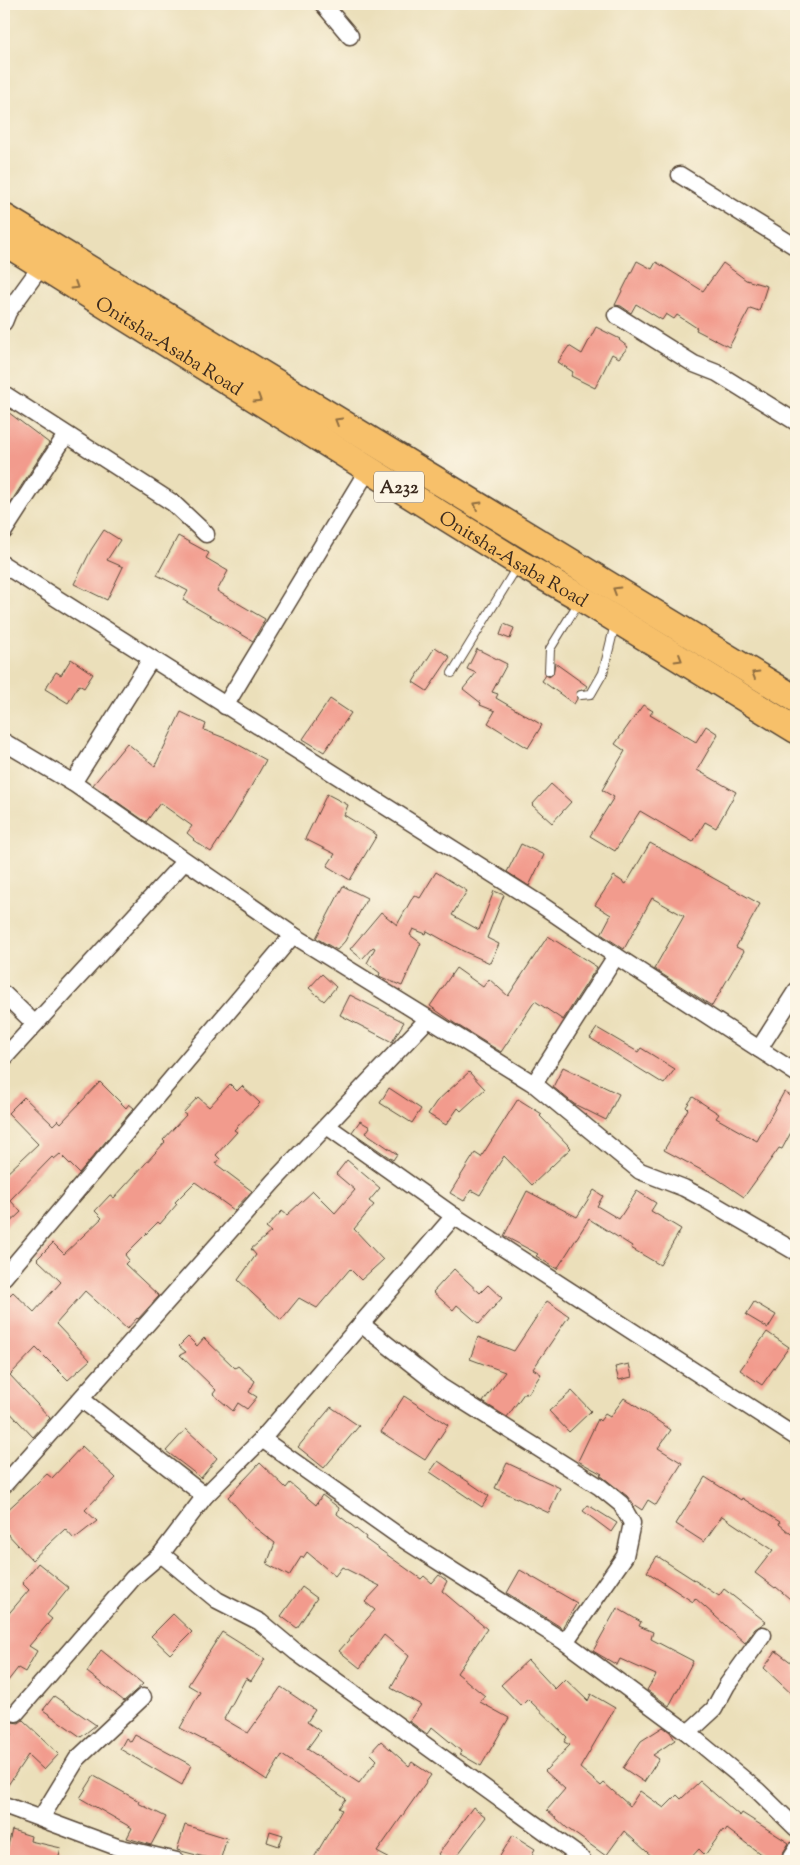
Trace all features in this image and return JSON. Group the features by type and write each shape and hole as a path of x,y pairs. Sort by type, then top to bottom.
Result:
{"highway":[{"name":"A232","path":"4,217 796,699"},
{"name":"Onitsha-Asaba Road","path":"4,242 519,563 581,598 796,730"},
{"path":"651,642 659,616"}],"street":[{"path":"323,4 350,36"},
{"path":"680,176 796,247"},
{"path":"4,322 8,312 42,265"},
{"path":"616,315 687,360 717,373 796,422"},
{"path":"4,394 173,503 206,534"},
{"path":"4,531 66,435"},
{"path":"225,706 369,468"},
{"path":"4,565 150,660 540,904 616,956 796,1073"},
{"path":"73,783 150,660"},
{"path":"4,742 73,783 294,935 534,1084 640,1171 684,1188 796,1252"},
{"path":"4,1058 185,861"},
{"path":"4,1277 294,935"},
{"path":"534,1084 616,956"},
{"path":"758,1048 796,991"},
{"path":"4,994 35,1024"},
{"path":"4,1485 274,1181 428,1019"},
{"path":"327,1126 454,1216 796,1437"},
{"path":"16,1713 133,1578 161,1554 205,1496 262,1438 454,1216"},
{"path":"361,1324 441,1387 600,1487 621,1504 632,1523 625,1556 565,1642"},
{"path":"81,1399 205,1496"},
{"path":"262,1438 406,1541 565,1642 688,1733 758,1791 796,1828"},
{"path":"161,1554 217,1600 260,1622 296,1652 579,1856 583,1861"},
{"path":"688,1733 714,1709 727,1685 764,1635"},
{"path":"41,1818 77,1759 143,1697"},
{"path":"4,1805 117,1847 177,1861"},
{"path":"789,1861 796,1850"}],"lane":[{"path":"452,673 519,563"},
{"path":"549,671 550,649 581,598"},
{"path":"580,695 591,694 603,673 616,620"}],"building":[{"path":"637,261 652,269 656,262 703,291 723,263 746,280 767,286 759,311 750,308 729,347 696,330 697,328 677,315 674,319 666,314 662,320 636,304 631,313 621,306 615,305"},
{"path":"596,327 620,339 628,347 619,358 612,354 595,388 571,376 573,372 558,362 569,346 582,354"},
{"path":"4,409 49,443 7,508 4,505"},
{"path":"104,530 120,540 107,560 123,567 107,600 74,584 91,550"},
{"path":"178,536 209,553 206,558 228,571 217,591 265,619 253,641 183,600 188,591 157,575"},
{"path":"504,624 514,628 510,639 500,635"},
{"path":"435,647 450,657 427,691 413,682"},
{"path":"477,649 507,664 492,692 498,694 496,698 542,725 528,748 488,723 495,711 480,705 481,703 463,689 476,673 467,669"},
{"path":"71,659 93,674 84,688 79,685 68,703 45,689 56,672 61,675"},
{"path":"555,663 587,686 585,689 576,692 577,699 574,704 542,681 546,675 549,677 553,674"},
{"path":"330,699 351,713 324,752 303,739"},
{"path":"643,705 653,711 650,715 696,742 706,726 718,734 697,770 736,792 716,828 705,822 693,842 640,811 615,851 590,836 614,797 602,790 625,751 615,744"},
{"path":"181,712 206,724 204,730 230,740 266,760 211,852 193,840 187,833 192,826 160,803 146,822 93,785 127,743 155,766"},
{"path":"551,784 571,802 552,823 532,805"},
{"path":"327,794 348,805 344,815 377,835 350,880 327,866 335,854 305,839"},
{"path":"650,843 760,904 736,947 744,951 712,1006 654,969 684,916 652,898 624,949 601,934 611,915 595,905 614,876 626,884"},
{"path":"521,844 544,855 529,886 507,872"},
{"path":"436,872 467,891 452,915 479,930 494,891 504,895 487,938 499,944 490,963 463,951 427,931 426,934 413,929 410,935 421,943 402,986 379,976 380,973 367,963 375,948 373,947 362,959 350,949 381,912 397,925 414,895 420,898"},
{"path":"343,886 367,898 345,941 337,950 316,938"},
{"path":"548,936 597,967 563,1020 535,1001 501,1052 430,1006 456,968 483,987 489,979 508,996"},
{"path":"322,974 336,987 324,1001 309,988"},
{"path":"350,995 404,1022 392,1042 340,1015"},
{"path":"597,1028 638,1052 641,1048 675,1069 664,1084 590,1038"},
{"path":"563,1067 619,1094 606,1120 574,1104 553,1087"},
{"path":"469,1072 485,1089 461,1111 458,1108 446,1125 428,1114 436,1102"},
{"path":"100,1082 126,1108 129,1104 134,1108 79,1173 60,1154 54,1159 52,1157 10,1200 21,1212 4,1228 4,1176 38,1144 8,1113 24,1097 53,1125 58,1120 61,1123"},
{"path":"230,1084 237,1091 242,1086 260,1103 234,1130 237,1132 216,1155 220,1159 216,1164 252,1191 234,1210 195,1182 175,1202 177,1204 160,1224 158,1222 125,1255 129,1260 125,1264 159,1296 138,1319 127,1329 85,1291 56,1324 90,1360 68,1380 36,1348 10,1375 50,1418 33,1437 4,1406 4,1301 13,1292 34,1312 61,1282 37,1259 53,1243 64,1254 102,1218 95,1211 110,1195 114,1198 165,1142 163,1140 186,1115 183,1113 198,1097 209,1107"},
{"path":"389,1088 421,1109 412,1123 380,1103"},
{"path":"784,1092 796,1099 796,1123 782,1149 779,1148 744,1197 716,1178 664,1150 693,1097 719,1114 716,1118 757,1141"},
{"path":"518,1099 542,1114 540,1116 571,1148 532,1185 504,1156 480,1195 471,1190 464,1201 450,1193 475,1153 481,1157"},
{"path":"360,1121 370,1127 366,1133 397,1154 393,1160 352,1132"},
{"path":"347,1160 380,1188 369,1201 374,1205 354,1229 383,1260 361,1280 350,1269 317,1308 299,1298 281,1320 238,1280 256,1255 251,1249 271,1232 266,1228 282,1211 287,1215 313,1191 335,1213 355,1190 336,1174"},
{"path":"594,1190 603,1196 597,1206 619,1219 637,1191 656,1203 651,1211 681,1229 660,1265 631,1248 632,1246 589,1219 557,1269 536,1256 538,1254 504,1236 527,1191 577,1217"},
{"path":"454,1269 480,1293 488,1285 502,1298 479,1324 457,1305 453,1310 433,1292"},
{"path":"547,1301 569,1316 533,1369 541,1374 528,1394 525,1392 507,1417 483,1402 505,1372 470,1359 478,1337 514,1351"},
{"path":"754,1302 776,1315 768,1328 746,1315"},
{"path":"767,1332 789,1347 762,1385 740,1370"},
{"path":"188,1337 197,1346 204,1338 235,1368 238,1366 255,1381 249,1392 257,1397 247,1409 238,1403 233,1411 213,1394 216,1390 180,1355 186,1352 179,1346"},
{"path":"629,1364 632,1377 619,1380 615,1367"},
{"path":"572,1391 591,1411 569,1432 549,1411"},
{"path":"404,1396 448,1425 425,1460 381,1432"},
{"path":"624,1398 671,1430 658,1448 682,1463 656,1505 648,1500 642,1510 600,1475 602,1474 578,1461 598,1419 600,1421 605,1414 610,1417"},
{"path":"331,1407 359,1426 324,1468 298,1447"},
{"path":"186,1429 217,1458 201,1478 166,1451"},
{"path":"82,1446 116,1478 85,1510 97,1521 74,1539 65,1529 32,1560 4,1530 4,1513 47,1474 52,1478"},
{"path":"438,1461 489,1496 482,1507 430,1472"},
{"path":"260,1463 286,1488 290,1483 316,1505 322,1495 339,1508 337,1514 366,1537 365,1539 421,1579 424,1576 432,1583 439,1575 447,1581 442,1591 487,1629 457,1673 485,1696 480,1702 509,1718 481,1766 460,1754 461,1751 432,1727 427,1734 409,1721 421,1705 391,1688 409,1656 384,1635 360,1668 339,1651 375,1610 365,1602 380,1586 342,1567 335,1576 307,1552 303,1558 301,1557 289,1576 267,1564 275,1543 254,1527 228,1497"},
{"path":"507,1463 560,1488 549,1513 495,1488"},
{"path":"705,1477 780,1522 779,1524 796,1538 796,1604 755,1573 773,1550 722,1516 704,1542 676,1524"},
{"path":"588,1505 617,1523 611,1532 583,1511"},
{"path":"657,1556 719,1596 724,1589 766,1622 755,1629 745,1643 695,1598 693,1602 647,1572"},
{"path":"38,1563 69,1588 47,1615 52,1619 29,1646 37,1651 25,1672 18,1668 4,1686 4,1619 29,1590 22,1583"},
{"path":"520,1570 577,1603 562,1628 507,1593"},
{"path":"302,1587 317,1598 297,1628 281,1616"},
{"path":"617,1608 641,1622 639,1626 653,1632 651,1639 693,1661 669,1706 647,1690 656,1675 620,1659 617,1665 593,1651"},
{"path":"173,1614 192,1632 170,1654 151,1636"},
{"path":"222,1632 265,1659 251,1681 246,1678 224,1719 248,1733 281,1687 315,1710 307,1722 320,1731 307,1749 359,1783 377,1760 370,1753 381,1741 409,1766 412,1762 431,1775 377,1852 394,1861 312,1861 342,1810 339,1808 346,1799 282,1755 267,1780 217,1747 180,1728 200,1692 188,1685"},
{"path":"101,1650 143,1684 124,1701 87,1672"},
{"path":"776,1651 796,1666 796,1698 764,1668"},
{"path":"528,1660 555,1689 565,1679 588,1701 591,1694 615,1708 580,1768 601,1786 604,1783 630,1806 640,1791 664,1808 677,1795 681,1799 700,1781 740,1816 742,1813 789,1843 779,1861 770,1861 727,1829 725,1832 723,1830 705,1855 699,1849 688,1861 657,1861 624,1831 606,1856 567,1828 547,1810 565,1789 545,1771 570,1745 564,1742 567,1737 528,1699 521,1706 501,1685"},
{"path":"54,1696 96,1725 81,1737 43,1710"},
{"path":"23,1720 59,1754 44,1770 28,1755 4,1791 4,1745 12,1733 6,1728 12,1722 19,1723"},
{"path":"663,1727 670,1732 675,1740 653,1755 659,1759 644,1782 623,1768 641,1741"},
{"path":"135,1735 191,1765 182,1785 120,1749 126,1738 131,1742"},
{"path":"94,1776 139,1801 138,1803 166,1817 151,1845 127,1838 132,1828 80,1798"},
{"path":"473,1807 486,1817 453,1861 448,1861 438,1854"},
{"path":"185,1825 227,1838 220,1861 177,1850"},
{"path":"12,1830 31,1836 30,1841 61,1848 58,1861 4,1861"},
{"path":"270,1831 283,1835 279,1846 267,1842"},
{"path":"513,1835 535,1849 532,1854 544,1861 497,1861"}]}
